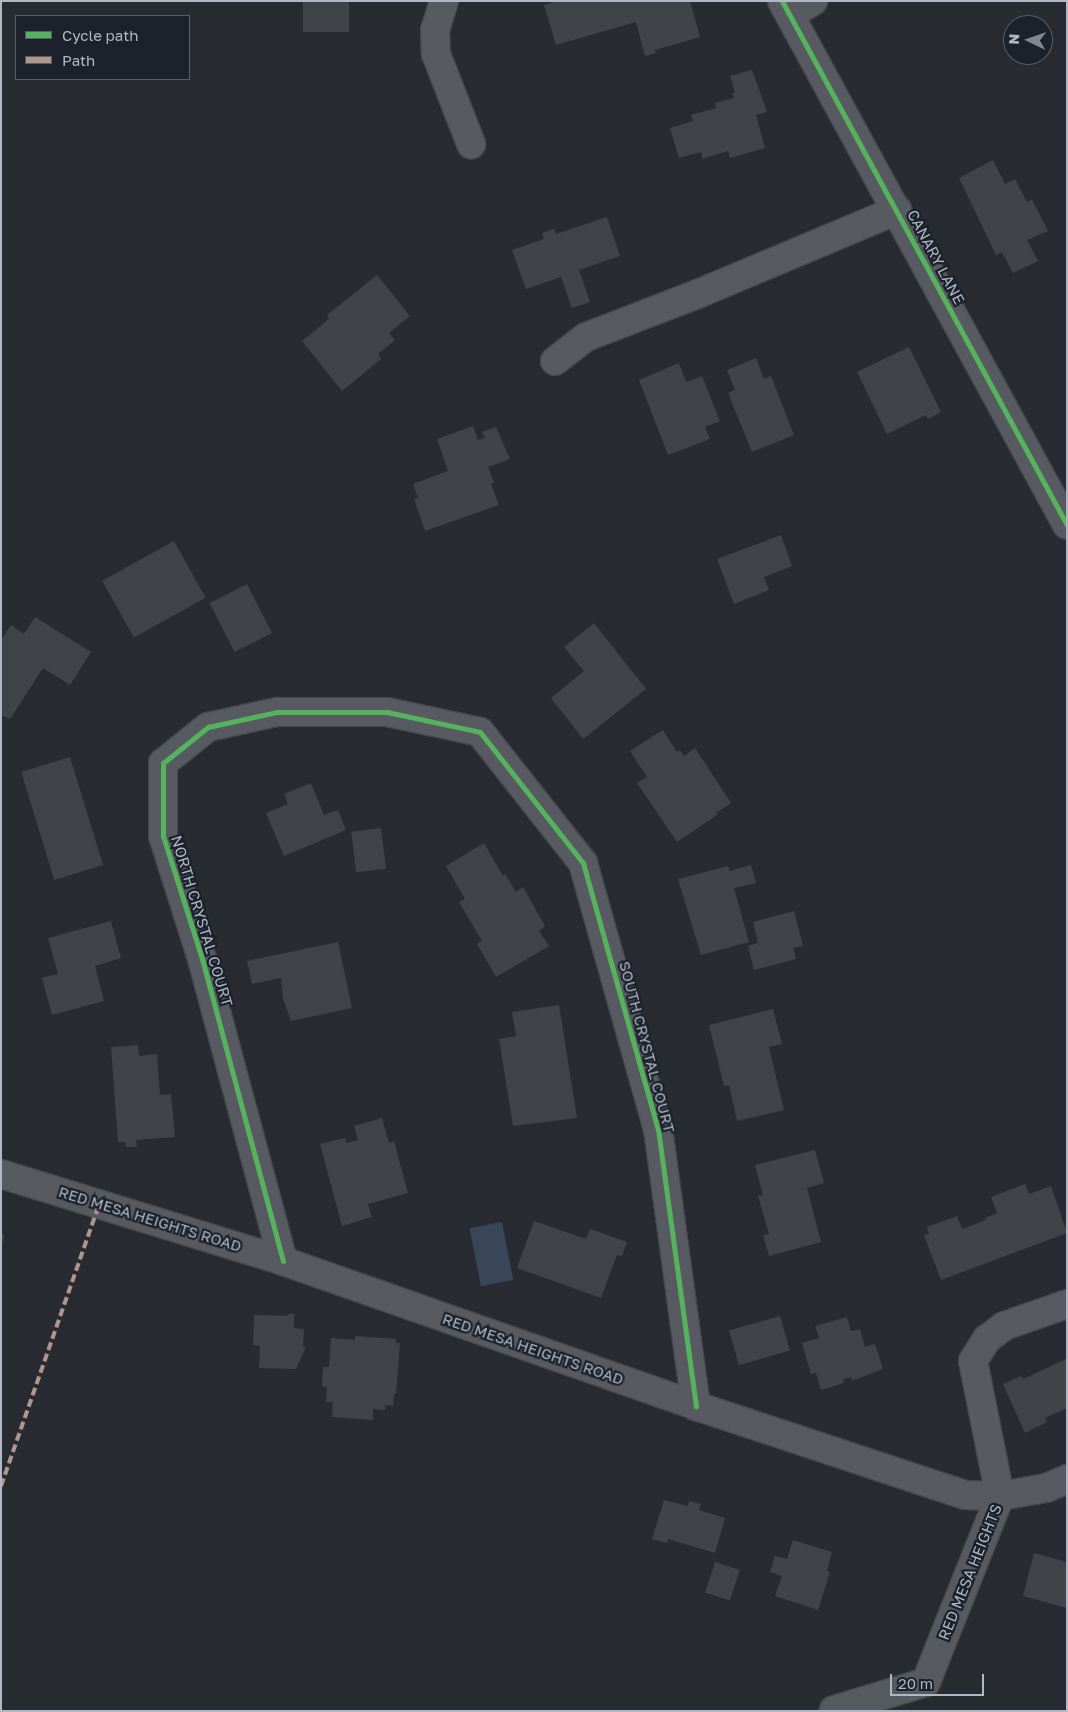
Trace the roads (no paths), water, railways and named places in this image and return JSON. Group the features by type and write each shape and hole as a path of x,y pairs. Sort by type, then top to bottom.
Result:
{"street":[{"path":"444,1 435,30 436,54 471,144"},
{"name":"CANARY LANE","path":"813,1 786,8 1067,525"},
{"name":"CANARY LANE","path":"555,361 586,337 700,294 897,210"},
{"name":"NORTH CRYSTAL COURT","path":"283,1260 203,962 163,836 163,764 208,727 276,712 387,712 480,732"},
{"name":"SOUTH CRYSTAL COURT","path":"480,732 583,863 658,1129 696,1406"},
{"name":"RED MESA HEIGHTS ROAD","path":"1,1174 283,1260 696,1406 965,1495 1000,1496 1046,1488 1067,1478"},
{"name":"RED MESA HEIGHTS","path":"834,1710 926,1682 1000,1496 973,1361 987,1339 1004,1326 1067,1304"}],"water":[{"path":"502,1222 513,1280 481,1286 470,1228"}]}
